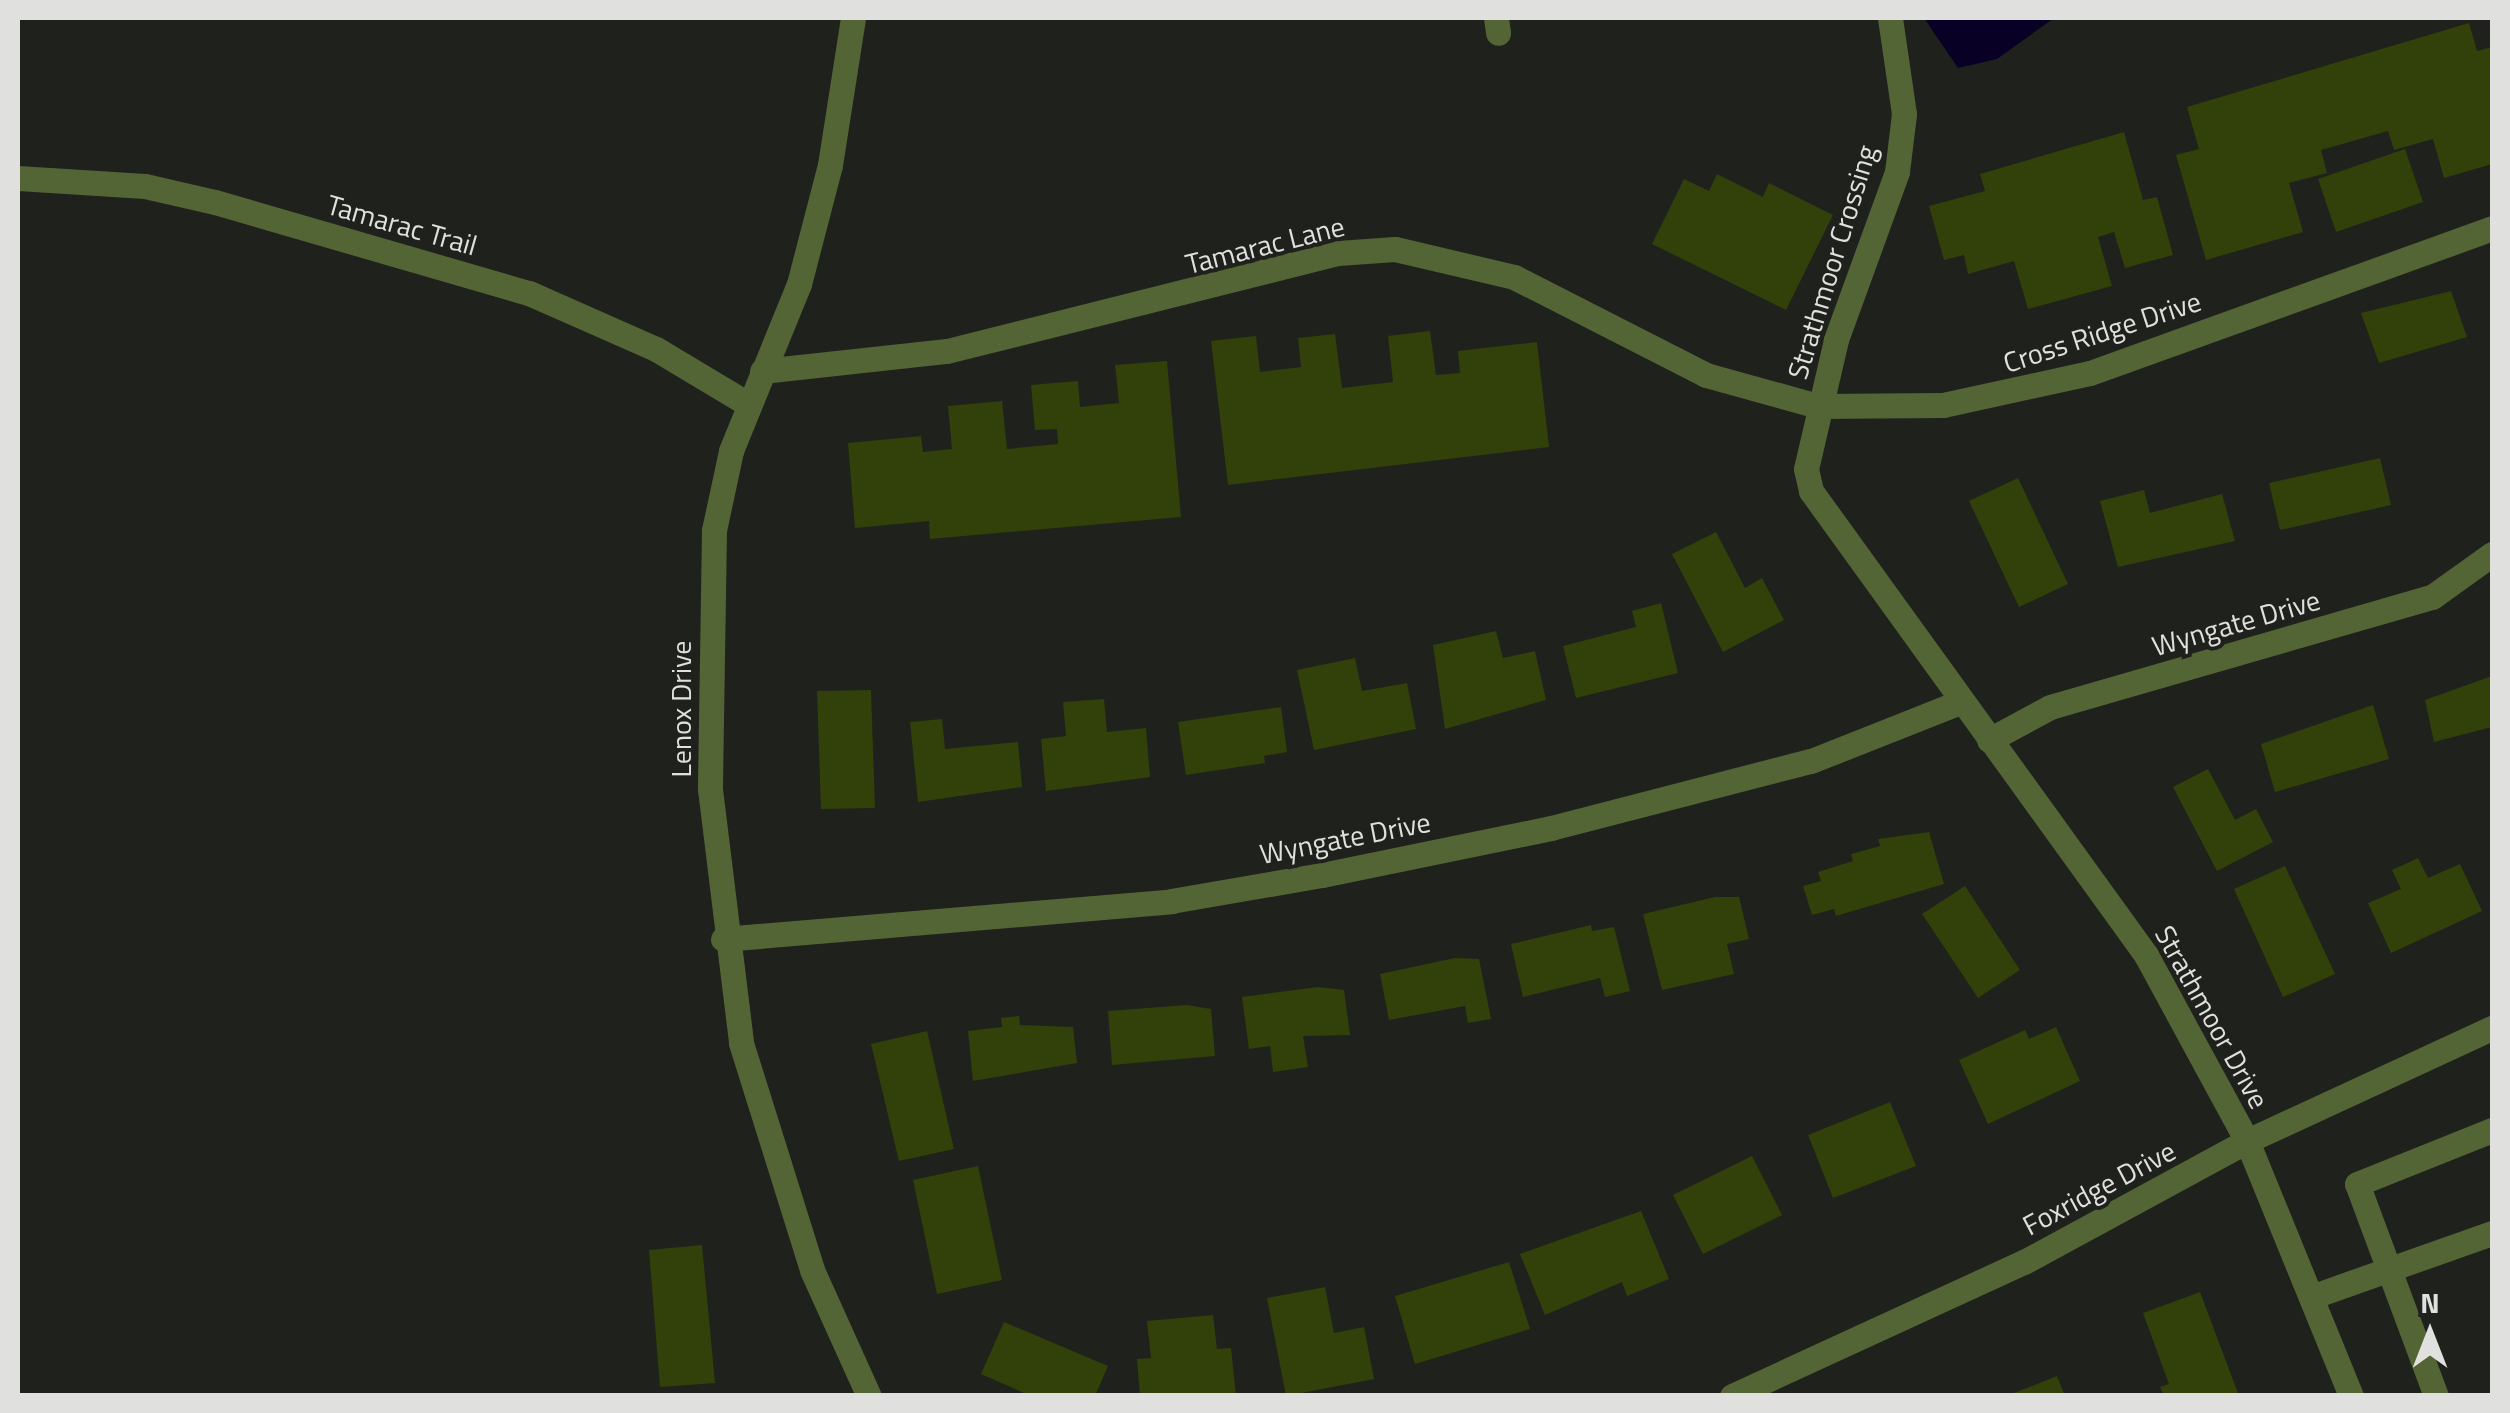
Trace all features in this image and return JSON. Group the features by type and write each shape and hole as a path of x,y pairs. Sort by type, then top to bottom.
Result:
{"street":[{"name":"Lenox Drive","path":"854,18 826,182 799,284 748,404 711,555 710,789 723,939 771,1154 869,1396"},
{"name":"Strathmoor Crossing","path":"1818,406 1897,172 1904,114 1890,18"},
{"name":"Tamarac Trail","path":"18,178 145,186 214,202 529,293 656,350 748,404"},
{"name":"Cross Ridge Drive","path":"1818,406 1944,405 2023,392 2492,228"},
{"name":"Tamarac Lane","path":"762,371 947,352 1338,254 1395,249 1514,276 1706,374 1818,406"},
{"path":"1818,406 1806,469 1812,491 1960,702"},
{"name":"Wyngate Drive","path":"1990,740 2050,707 2432,597 2492,554"},
{"name":"Wyngate Drive","path":"723,939 1074,912 1322,875 1551,828 1812,760 1960,702"},
{"name":"Strathmoor Drive","path":"1960,702 2146,954 2246,1141 2351,1396"},
{"name":"Foxridge Drive","path":"1732,1396 2024,1262 2246,1141 2492,1028"},
{"path":"2436,1396 2357,1184 2492,1130"},
{"path":"2311,1297 2492,1233"}],"shaded area":[{"path":"1924,18 2054,18 1997,59 1958,68"}],"building":[{"path":"2469,23 2477,51 2492,47 2492,164 2444,178 2433,139 2394,150 2388,131 2321,150 2327,173 2289,183 2303,232 2206,260 2176,155 2199,149 2187,107"},
{"path":"2124,132 2143,200 2157,197 2173,255 2125,268 2114,232 2098,237 2112,286 2028,309 2014,261 1968,274 1964,255 1944,260 1929,206 1985,191 1980,174"},
{"path":"2405,149 2423,202 2336,232 2318,179"},
{"path":"1717,174 1763,197 1769,183 1833,215 1786,310 1652,244 1684,179 1709,191"},
{"path":"2451,291 2467,337 2379,363 2361,313"},
{"path":"1430,331 1436,375 1460,373 1458,351 1537,342 1549,447 1228,485 1211,341 1256,336 1260,372 1301,367 1298,338 1335,334 1342,388 1393,382 1388,336"},
{"path":"1167,361 1181,517 930,539 929,521 855,528 848,443 921,436 923,452 952,449 948,406 1002,401 1007,449 1058,444 1057,429 1035,430 1031,385 1078,381 1080,407 1119,403 1115,365"},
{"path":"2380,458 2391,505 2280,530 2269,483"},
{"path":"2018,478 2068,584 2019,607 1969,501"},
{"path":"2144,490 2150,513 2222,494 2235,541 2118,567 2100,501"},
{"path":"1716,532 1745,588 1762,578 1784,620 1723,652 1672,554"},
{"path":"1661,603 1678,673 1576,698 1563,646 1636,627 1632,611"},
{"path":"1496,631 1503,658 1535,651 1546,700 1445,729 1433,645"},
{"path":"1355,658 1362,691 1407,683 1416,729 1314,750 1297,670"},
{"path":"2492,676 2492,727 2434,742 2425,700"},
{"path":"871,690 875,808 821,809 817,691"},
{"path":"1104,699 1107,732 1146,728 1150,777 1046,791 1041,739 1066,736 1063,702"},
{"path":"2373,705 2389,759 2275,792 2261,744"},
{"path":"1281,707 1287,752 1264,756 1265,763 1186,775 1178,722"},
{"path":"942,719 945,749 1018,742 1022,787 918,802 910,722"},
{"path":"2208,769 2235,820 2256,809 2273,842 2217,871 2173,787"},
{"path":"1929,832 1944,884 1836,916 1834,909 1812,915 1803,886 1821,881 1818,872 1853,861 1851,854 1880,846 1878,839"},
{"path":"2418,858 2428,878 2460,864 2482,911 2391,953 2368,903 2401,889 2392,870"},
{"path":"2285,866 2335,974 2283,997 2234,889"},
{"path":"1965,886 2020,970 1978,998 1922,914"},
{"path":"1715,897 1739,897 1749,939 1727,944 1734,974 1662,990 1643,914"},
{"path":"1591,925 1592,931 1614,927 1630,991 1605,997 1600,978 1523,997 1511,944"},
{"path":"1455,958 1479,959 1491,1019 1468,1023 1465,1006 1389,1020 1380,974"},
{"path":"1318,987 1344,990 1350,1035 1303,1036 1308,1067 1273,1072 1270,1046 1249,1049 1242,997"},
{"path":"1187,1005 1211,1009 1215,1056 1112,1065 1108,1011"},
{"path":"1019,1016 1020,1025 1073,1027 1077,1063 973,1081 968,1031 1002,1027 1001,1018"},
{"path":"2056,1027 2080,1081 1988,1124 1959,1060 2025,1030 2029,1039"},
{"path":"927,1031 954,1149 899,1161 871,1044"},
{"path":"1890,1102 1916,1166 1833,1198 1808,1135"},
{"path":"1752,1156 1782,1215 1703,1254 1673,1195"},
{"path":"978,1166 1002,1280 937,1294 913,1180"},
{"path":"1641,1211 1669,1279 1627,1296 1622,1282 1545,1315 1520,1254"},
{"path":"702,1245 715,1383 660,1387 649,1250"},
{"path":"1509,1262 1530,1329 1415,1364 1395,1296"},
{"path":"1325,1287 1334,1333 1364,1327 1374,1379 1286,1396 1267,1298"},
{"path":"2200,1292 2239,1396 2164,1396 2160,1387 2169,1384 2143,1313"},
{"path":"1213,1315 1217,1349 1231,1348 1236,1396 1140,1396 1137,1359 1151,1358 1147,1321"},
{"path":"1004,1322 1108,1366 1095,1396 1031,1396 981,1374"},
{"path":"2057,1376 2065,1396 2009,1396 2009,1395"}]}
